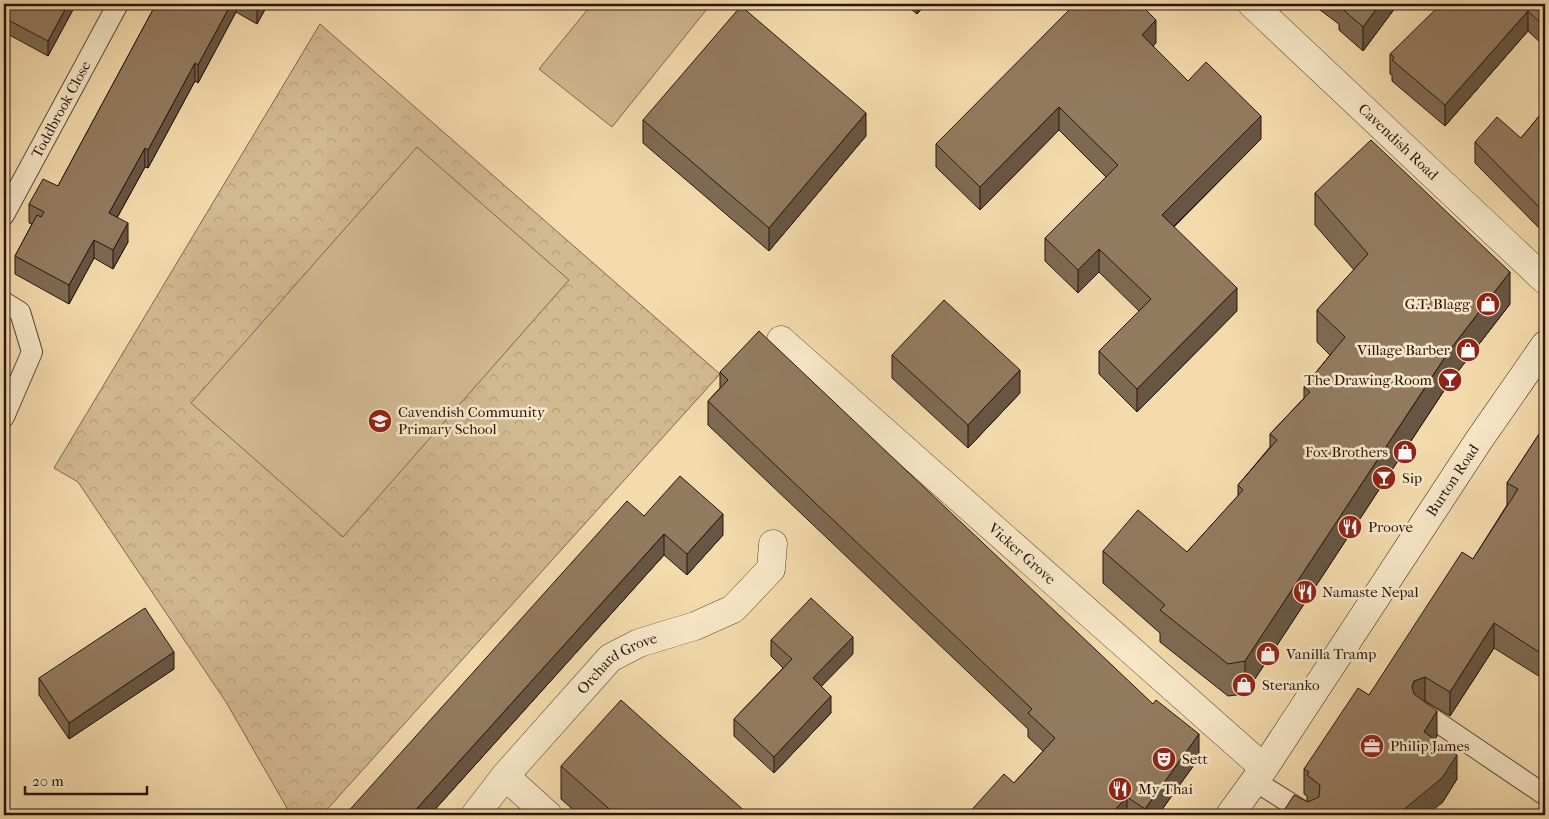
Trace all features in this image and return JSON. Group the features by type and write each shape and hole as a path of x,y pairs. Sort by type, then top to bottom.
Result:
{"street":[{"name":"Cavendish Road","path":"1252,4 1545,280"},
{"name":"Vicker Grove","path":"781,340 1259,775"},
{"name":"Burton Road","path":"1230,815 1259,775 1479,440 1545,345"},
{"name":"Orchard Grove","path":"475,815 505,776 610,658 640,643 696,626 733,609 771,569 773,544"},
{"path":"505,776 548,815"}],"lane":[{"name":"Toddbrook Close","path":"4,215 118,4"},
{"path":"4,302 20,312 32,352 4,416"},
{"path":"1424,713 1545,795"},
{"path":"1259,775 1309,815"}],"green space":[{"path":"592,4 711,4 612,127 539,69"},
{"path":"320,24 720,374 322,815 291,815 226,702 78,482 54,468"},
{"path":"417,147 569,280 343,537 191,403"}],"building":[{"path":"4,4 68,4 48,41 4,18"},
{"path":"156,4 231,4 198,65 195,63 148,150 145,148 109,213 128,223 113,250 94,240 69,285 15,256 37,215 41,217 44,212 29,204 43,179 58,186"},
{"path":"1075,4 1140,4 1156,20 1142,35 1188,81 1206,62 1261,116 1162,215 1237,288 1137,389 1099,351 1151,299 1099,249 1078,270 1045,238 1118,165 1059,107 980,187 936,144"},
{"path":"1341,4 1380,4 1363,27 1339,6"},
{"path":"1441,4 1545,4 1545,27 1528,11 1445,105 1392,60 1394,57 1390,54"},
{"path":"741,6 866,113 769,228 643,120"},
{"path":"1545,109 1545,211 1543,211 1475,142 1497,117 1521,138"},
{"path":"1371,140 1510,272 1449,351 1245,661 1228,664 1160,610 1165,605 1103,551 1138,510 1187,552 1243,490 1238,485 1277,440 1270,434 1310,392 1304,387 1345,337 1317,310 1368,254 1315,193"},
{"path":"944,300 1020,370 968,425 892,355"},
{"path":"759,331 1153,704 1156,700 1199,734 1145,809 1127,797 1110,815 967,815 1004,774 1014,783 1055,738 1028,713 1032,709 708,401 728,380 720,372"},
{"path":"1545,425 1545,656 1494,623 1450,692 1425,677 1414,681 1412,687 1414,694 1437,711 1424,732 1457,755 1442,778 1397,815 1281,815 1294,795 1308,802 1319,797 1320,785 1307,775 1309,772 1304,769 1358,688 1369,695 1462,552 1473,559 1518,489 1507,483"},
{"path":"680,476 723,514 687,554 664,534 411,815 345,815 627,501 644,516"},
{"path":"811,598 853,637 813,678 831,696 774,757 734,719 792,659 771,640"},
{"path":"145,608 174,652 69,723 39,678"},
{"path":"621,700 749,815 616,815 561,766"}],"place":[{"name":"G.T. Blagg","path":"1488,304"},
{"name":"Village Barber","path":"1468,350"},
{"name":"The Drawing Room","path":"1450,380"},
{"name":"Cavendish Community Primary School","path":"380,421"},
{"name":"Fox Brothers","path":"1405,452"},
{"name":"Sip","path":"1384,478"},
{"name":"Proove","path":"1350,527"},
{"name":"Namaste Nepal","path":"1305,592"},
{"name":"Vanilla Tramp","path":"1268,654"},
{"name":"Steranko","path":"1244,685"},
{"name":"Philip James","path":"1372,746"},
{"name":"Sett","path":"1164,759"},
{"name":"My Thai","path":"1120,789"}]}
